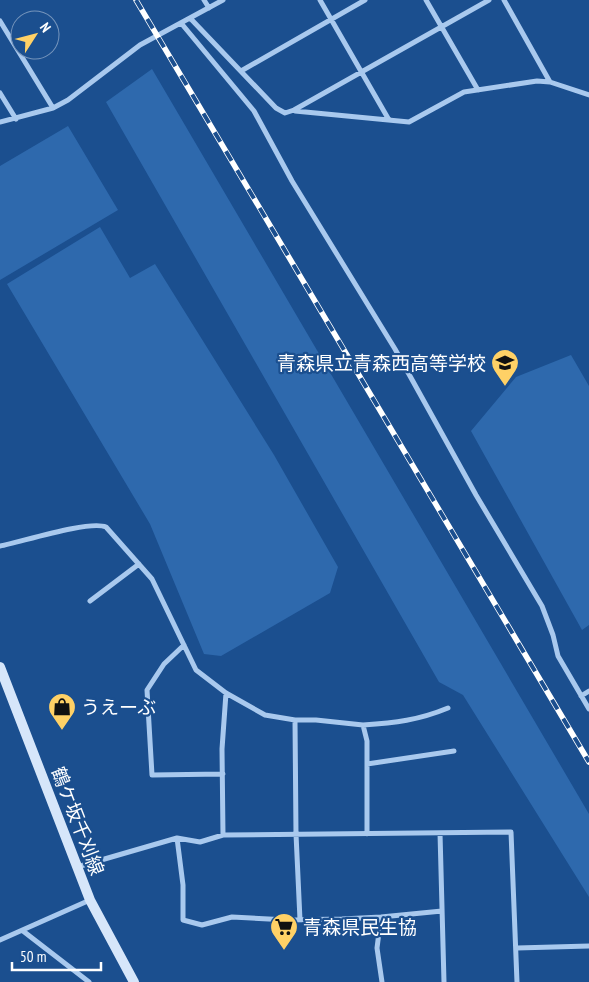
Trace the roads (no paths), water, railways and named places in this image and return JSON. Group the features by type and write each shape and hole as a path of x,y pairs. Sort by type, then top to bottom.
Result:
{"main road":[{"name":"鶴ケ坂千刈線","path":"0,667 90,900 134,982"}],"street":[{"path":"204,0 209,8"},
{"path":"0,122 53,108 68,100 140,45 223,0"},
{"path":"320,0 389,120"},
{"path":"241,71 365,0"},
{"path":"426,0 478,90"},
{"path":"190,18 276,108 285,113 294,110 489,0"},
{"path":"504,0 550,82"},
{"path":"0,21 53,108"},
{"path":"181,23 254,111 292,181 395,349 476,495 542,606 553,635 558,656 589,709"},
{"path":"294,110 409,122 464,92 537,81 550,82 589,95"},
{"path":"0,93 16,119"},
{"path":"0,546 100,524 120,540 152,579 196,670 226,693 265,715 296,720 363,725 391,724 422,718 448,708"},
{"path":"90,601 139,564"},
{"path":"184,645 164,664 147,690 152,776 223,774"},
{"path":"581,696 589,691"},
{"path":"223,835 222,749 226,693"},
{"path":"296,720 296,834 300,920"},
{"path":"363,725 367,741 367,834"},
{"path":"367,764 454,751"},
{"path":"77,868 177,838 200,842 223,835 511,832 517,982"},
{"path":"440,833 444,982"},
{"path":"177,838 182,885 183,920 202,925 232,917 300,920 381,917 442,911"},
{"path":"0,940 90,900"},
{"path":"381,917 377,948 382,982"},
{"path":"23,931 89,982"},
{"path":"517,948 589,946"}],"railway":[{"path":"136,0 589,762"}],"place":[{"name":"青森県立青森西高等学校","path":"505,387"},
{"name":"うえーぶ","path":"62,731"},
{"name":"青森県民生協","path":"284,951"}]}
